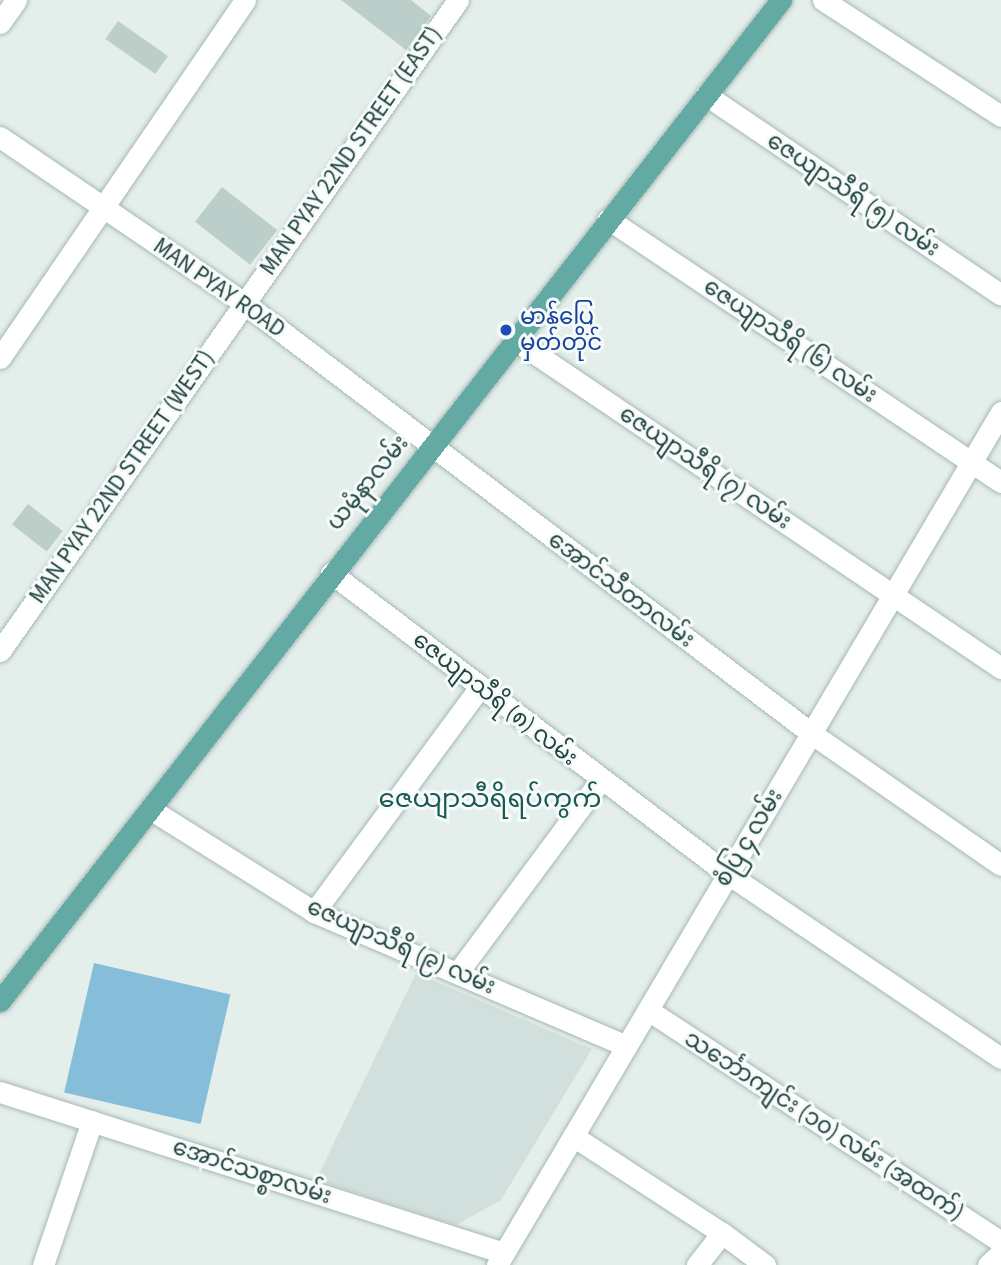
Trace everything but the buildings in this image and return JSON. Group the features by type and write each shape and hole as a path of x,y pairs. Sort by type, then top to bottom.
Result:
{"main road":[{"name":"ယမုံနာလမ်း","path":"0,1001 430,447 518,342 608,219 781,0"}],"street":[{"path":"0,23 16,0"},
{"path":"0,358 245,0"},
{"name":"MAN PYAY 22ND STREET (EAST)","path":"244,303 458,0"},
{"path":"823,0 1001,116"},
{"name":"ဇေယျာသီရိ (၅) လမ်း","path":"706,95 1001,295"},
{"name":"MAN PYAY ROAD","path":"0,137 244,303 430,447"},
{"name":"ဇေယျာသီရိ (၆) လမ်း","path":"608,219 1001,482"},
{"name":"MAN PYAY 22ND STREET (WEST)","path":"0,651 244,303"},
{"name":"ဇေယျာသီရိ (၇) လမ်း","path":"518,342 1001,668"},
{"name":"စံပြ ၄ လမ်း","path":"500,1259 1001,412"},
{"name":"အောင်သီတာလမ်း","path":"430,447 811,733 1001,865"},
{"name":"ဇေယျာသီရိ (၈) လမ်း","path":"331,573 600,781 728,874 1001,1058"},
{"path":"314,912 480,687"},
{"path":"458,972 600,781"},
{"name":"ဇေယျာသီရိ (၉) လမ်း","path":"150,809 314,912 626,1046"},
{"name":"သင်္ဘောကျင်း (၁၀) လမ်း (အထက်)","path":"648,1010 1001,1242"},
{"name":"အောင်သစ္စာလမ်း","path":"0,1092 500,1259"},
{"path":"43,1265 92,1121"},
{"path":"573,1136 722,1233 765,1265"},
{"path":"697,1265 722,1233"},
{"path":"988,1265 1001,1253"}],"shaded area":[{"path":"416,973 592,1049 501,1200 456,1225 316,1180"}],"water":[{"path":"94,963 230,994 200,1124 64,1093"}],"place":[{"name":"မာန်ပြေ မှတ်တိုင်","path":"506,330"}],"district":[{"name":"ဇေယျာသီရိရပ်ကွက်","path":"490,799"}]}
